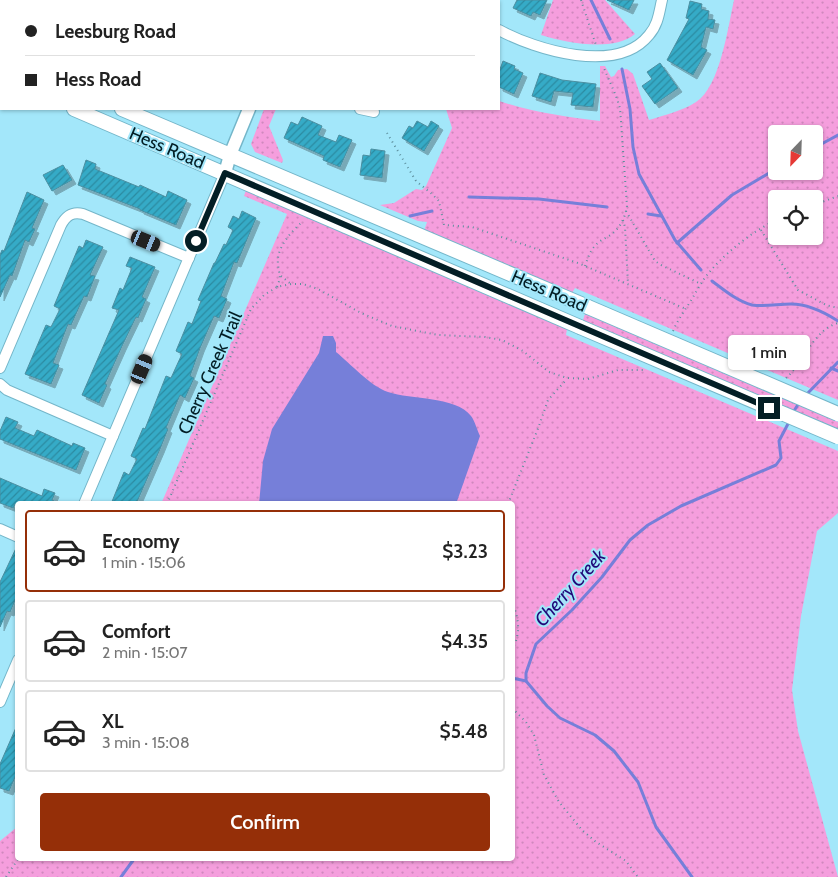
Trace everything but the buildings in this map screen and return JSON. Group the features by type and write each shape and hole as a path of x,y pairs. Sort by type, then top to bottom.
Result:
{"main road":[{"name":"Hess Road","path":"76,110 838,437"},
{"name":"Hess Road","path":"124,110 838,414"}],"street":[{"path":"500,30 528,43 552,50 585,55 616,55 634,49 648,37 657,22 662,0"},
{"path":"85,501 225,173 230,155 249,110"},
{"path":"365,110 374,112"},
{"path":"0,368 61,225 68,215 83,214 189,258"},
{"path":"0,384 7,390 113,436"},
{"path":"0,529 15,536"},
{"path":"0,702 15,667"}],"path":[{"path":"581,0 596,45"},
{"path":"585,266 592,249 598,242 613,233 623,220 626,211 627,195 620,108 602,65"},
{"path":"386,133 416,181 439,201 444,225 472,227 585,266 686,309"},
{"path":"823,202 838,196"},
{"path":"626,211 657,263 701,284"},
{"path":"623,220 626,238 628,284"},
{"path":"277,288 281,276 278,264 279,253 290,235 302,222"},
{"path":"673,333 680,315 717,264 768,224"},
{"path":"760,229 798,290 826,305 838,308"},
{"path":"281,276 291,284"},
{"name":"Cherry Creek Trail","path":"168,501 251,309 264,295 277,288 291,284 310,286 355,311 392,326 438,335 485,337 502,340 523,350 549,372 567,378 588,379 618,370 648,370"},
{"path":"783,380 822,331 838,323"},
{"path":"509,501 548,400 567,378"},
{"path":"515,610 518,618 518,633 515,641"},
{"path":"515,711 526,722 534,735 544,775 559,802 582,830 596,842 626,861 638,877"},
{"path":"6,877 17,861"}],"shaded area":[{"path":"553,0 605,0 635,34 626,40 602,44 576,43 541,35"},
{"path":"734,0 838,0 838,400 575,288 572,293 424,231 427,222 418,221 380,205 394,203 416,189 422,190 426,186 452,128 446,110 500,110 500,101 549,114 600,121 600,66 605,66 611,77 618,70 627,69 633,74 649,120 696,102 711,84 722,56"},
{"path":"264,110 276,110 269,126 283,160 282,163 255,152 251,144"},
{"path":"246,190 567,329 566,335 838,451 838,513 817,531 801,616 792,690 798,731 838,877 0,877 0,841 15,829 15,861 515,861 515,501 162,501 287,214 244,196"},
{"path":"585,314 838,422 838,430 583,320"}],"water":[{"path":"323,336 333,336 336,343 336,352 374,385 398,395 455,405 471,416 480,436 457,501 259,501 263,461 272,429 319,353"}],"waterway":[{"path":"591,0 610,39"},
{"path":"622,69 630,109 633,147 639,174 675,240 701,270"},
{"path":"823,143 838,135"},
{"path":"677,243 732,195 768,174"},
{"path":"469,197 539,199 607,207"},
{"path":"410,216 432,211"},
{"path":"648,214 661,216"},
{"path":"712,281 736,298 752,305 803,305 838,321"},
{"name":"Cherry Creek","path":"805,396 838,362"},
{"name":"Cherry Creek","path":"831,368 838,371"},
{"name":"Cherry Creek","path":"792,414 799,403"},
{"name":"Cherry Creek","path":"692,877 656,827 638,782 614,751 595,735 560,718 526,681 526,673 536,644 572,610 602,577 630,540 648,525 681,506 776,465 781,458 779,441 790,420"},
{"path":"515,679 526,681"},
{"path":"121,877 133,861"}],"route":[{"path":"196,241 225,173 769,408"}]}
